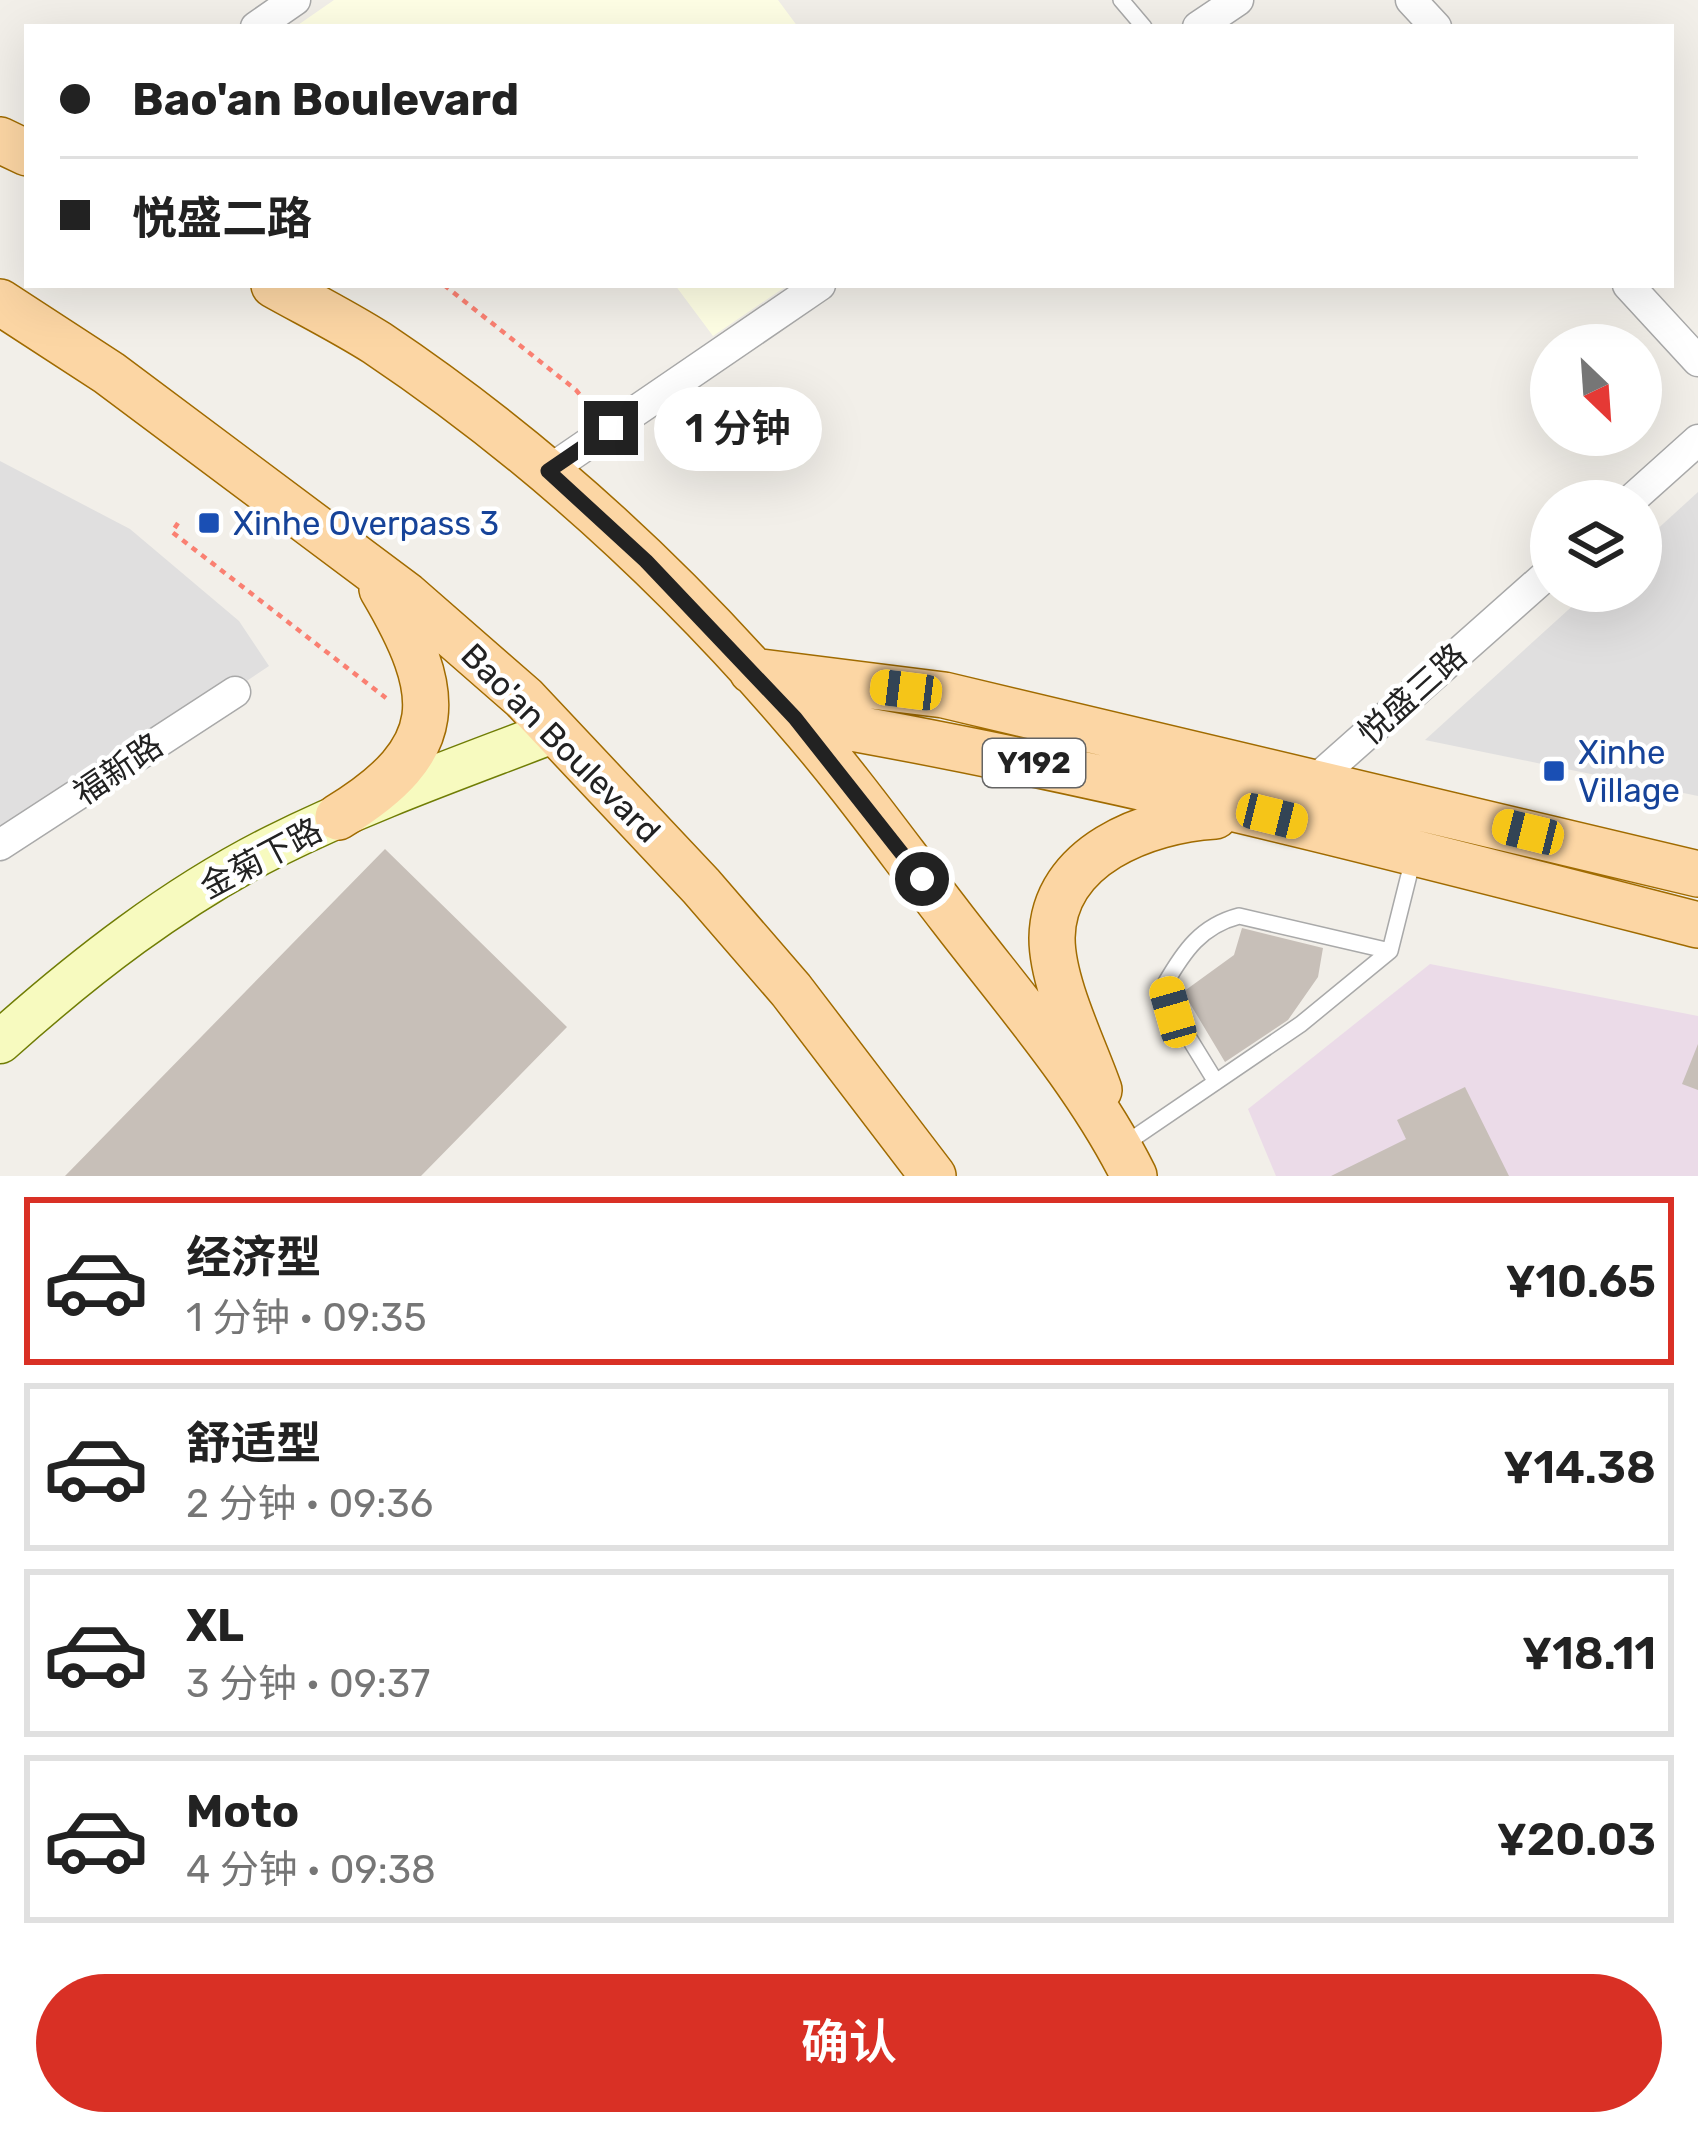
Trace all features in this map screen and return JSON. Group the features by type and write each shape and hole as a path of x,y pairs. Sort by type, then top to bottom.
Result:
{"main road":[{"path":"279,288 375,342 548,471 646,561 795,718 1004,986 1132,1167"},
{"name":"Bao'an Boulevard","path":"0,302 109,373 372,571 510,685 701,886 791,990 924,1167"},
{"path":"338,817 379,792 399,772 424,728 423,672 410,637 372,571"},
{"name":"Y192","path":"752,671 944,695 1698,874"},
{"name":"Y192","path":"795,718 940,743 1272,816 1698,925"},
{"path":"1132,1167 1058,972 1052,938 1068,885 1086,863 1116,842 1156,824 1185,818 1272,816"}],"street":[{"path":"260,24 295,0"},
{"path":"1202,24 1238,0"},
{"path":"1412,0 1433,24"},
{"path":"548,471 816,288"},
{"path":"1631,288 1698,361"},
{"path":"1653,480 1698,440"},
{"name":"悦盛三路","path":"1272,816 1530,590"},
{"name":"福新路","path":"0,845 235,692"},
{"name":"金菊下路","path":"0,1042 90,966 170,908 276,845 555,730"}],"lane":[{"path":"1121,0 1141,24"},
{"path":"1132,1167 1216,1082 1301,1024 1390,951 1415,851"},
{"path":"1216,1082 1173,1012 1165,984 1185,950 1214,923 1239,916 1390,951"}],"path":[{"path":"448,288 576,390 595,412"},
{"path":"178,523 172,532 388,700"}],"shaded area":[{"path":"334,0 778,0 796,24 299,24"},
{"path":"677,288 784,288 713,336"},
{"path":"0,461 130,529 239,621 269,666 0,845"},
{"path":"1698,492 1698,796 1425,740 1566,612 1662,612 1662,525"},
{"path":"1430,964 1698,1016 1698,1176 1276,1176 1248,1109"}],"building":[{"path":"385,849 567,1027 421,1176 65,1176"},
{"path":"1242,928 1323,948 1318,977 1288,1020 1225,1062 1183,992 1234,955"},
{"path":"1698,1044 1698,1090 1682,1084"},
{"path":"1465,1087 1509,1176 1331,1176 1406,1139 1397,1120"}],"place":[{"name":"Xinhe Overpass 3","path":"209,523"},
{"name":"Xinhe Village","path":"1554,771"}],"route":[{"path":"611,428 548,471 646,561 752,671 922,879"}]}
